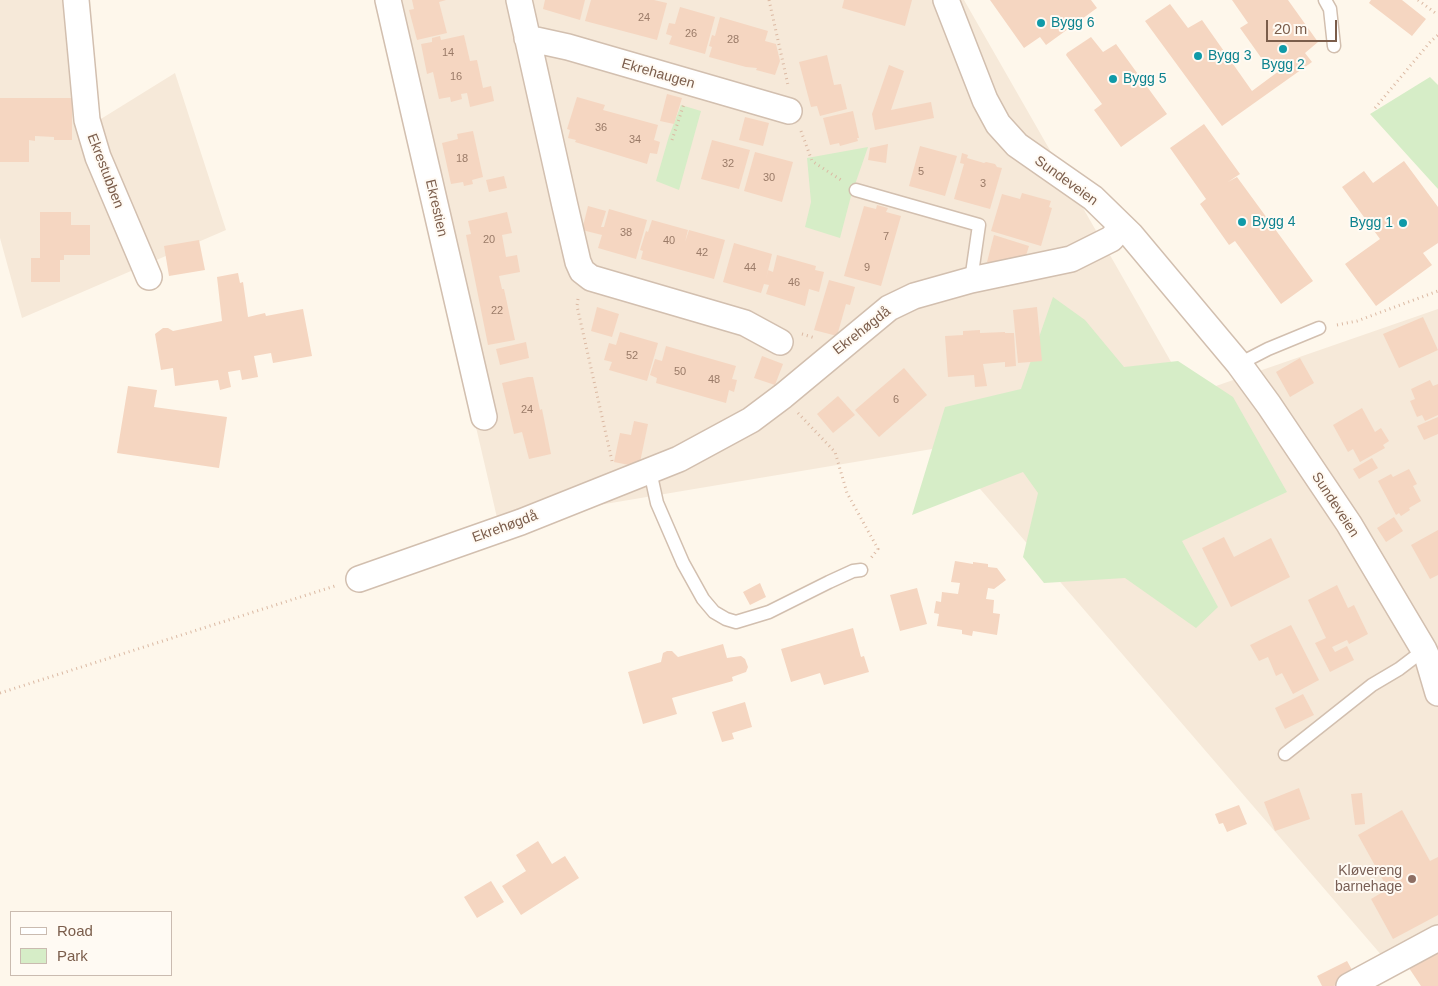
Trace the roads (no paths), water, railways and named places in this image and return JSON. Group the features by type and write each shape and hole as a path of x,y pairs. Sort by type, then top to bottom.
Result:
{"street":[{"name":"Ekrestubben","path":"76,0 87,120 98,157 149,277"},
{"name":"Ekrestien","path":"388,0 484,417"},
{"path":"518,0 578,262 582,271 591,278 746,323 780,342"},
{"name":"Sundeveien","path":"946,0 985,100 998,124 1017,145 1092,198 1131,235 1239,364 1349,524 1430,654 1438,693"},
{"name":"Ekrehaugen","path":"527,38 568,47 789,111"},
{"name":"Ekrehøgdå","path":"359,579 520,522 679,459 750,420 889,308 914,296 971,280 1071,259 1111,239 1122,227"},
{"path":"1349,986 1438,938"}],"lane":[{"path":"1325,0 1330,9 1334,46"},
{"path":"856,190 979,225 971,280"},
{"path":"1239,364 1268,349 1319,328"},
{"path":"650,471 657,503 671,536 703,599 714,612 726,619 736,622 768,612 829,582 861,570"},
{"path":"1285,754 1372,684 1430,654"}],"place":[{"name":"Bygg 6","path":"1041,23"},
{"name":"Bygg 2","path":"1283,49"},
{"name":"Bygg 3","path":"1198,56"},
{"name":"Bygg 5","path":"1113,79"},
{"name":"Bygg 4","path":"1242,222"},
{"name":"Bygg 1","path":"1403,223"},
{"name":"Kløvereng barnehage","path":"1412,879"}]}
